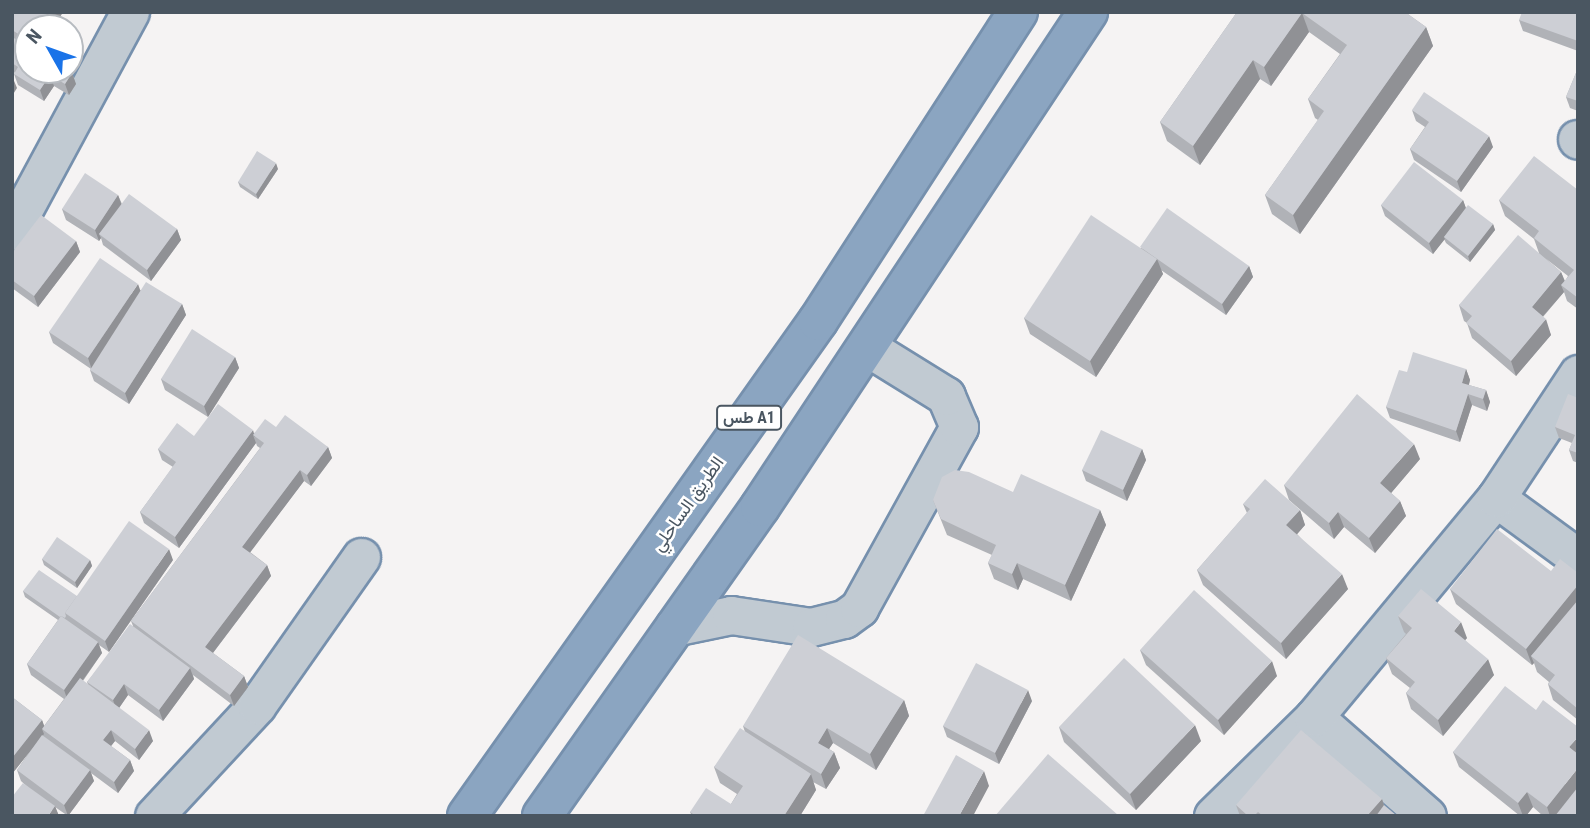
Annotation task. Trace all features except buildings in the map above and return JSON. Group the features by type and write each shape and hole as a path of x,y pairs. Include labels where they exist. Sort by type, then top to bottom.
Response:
{"highway":[{"name":"الطريق الساحلي","path":"467,816 817,321 1018,12"},
{"name":"طس A1","path":"542,816 867,347 1088,12"},
{"path":"817,321 867,347"}],"street":[{"path":"12,231 130,12"},
{"path":"674,627 732,615 811,627 844,619 859,608 958,427 946,396 867,347"},
{"path":"1213,816 1314,717 1496,498 1578,374"},
{"path":"1496,498 1575,552"},
{"path":"154,816 257,705 361,557"},
{"path":"1314,717 1427,816"}]}
